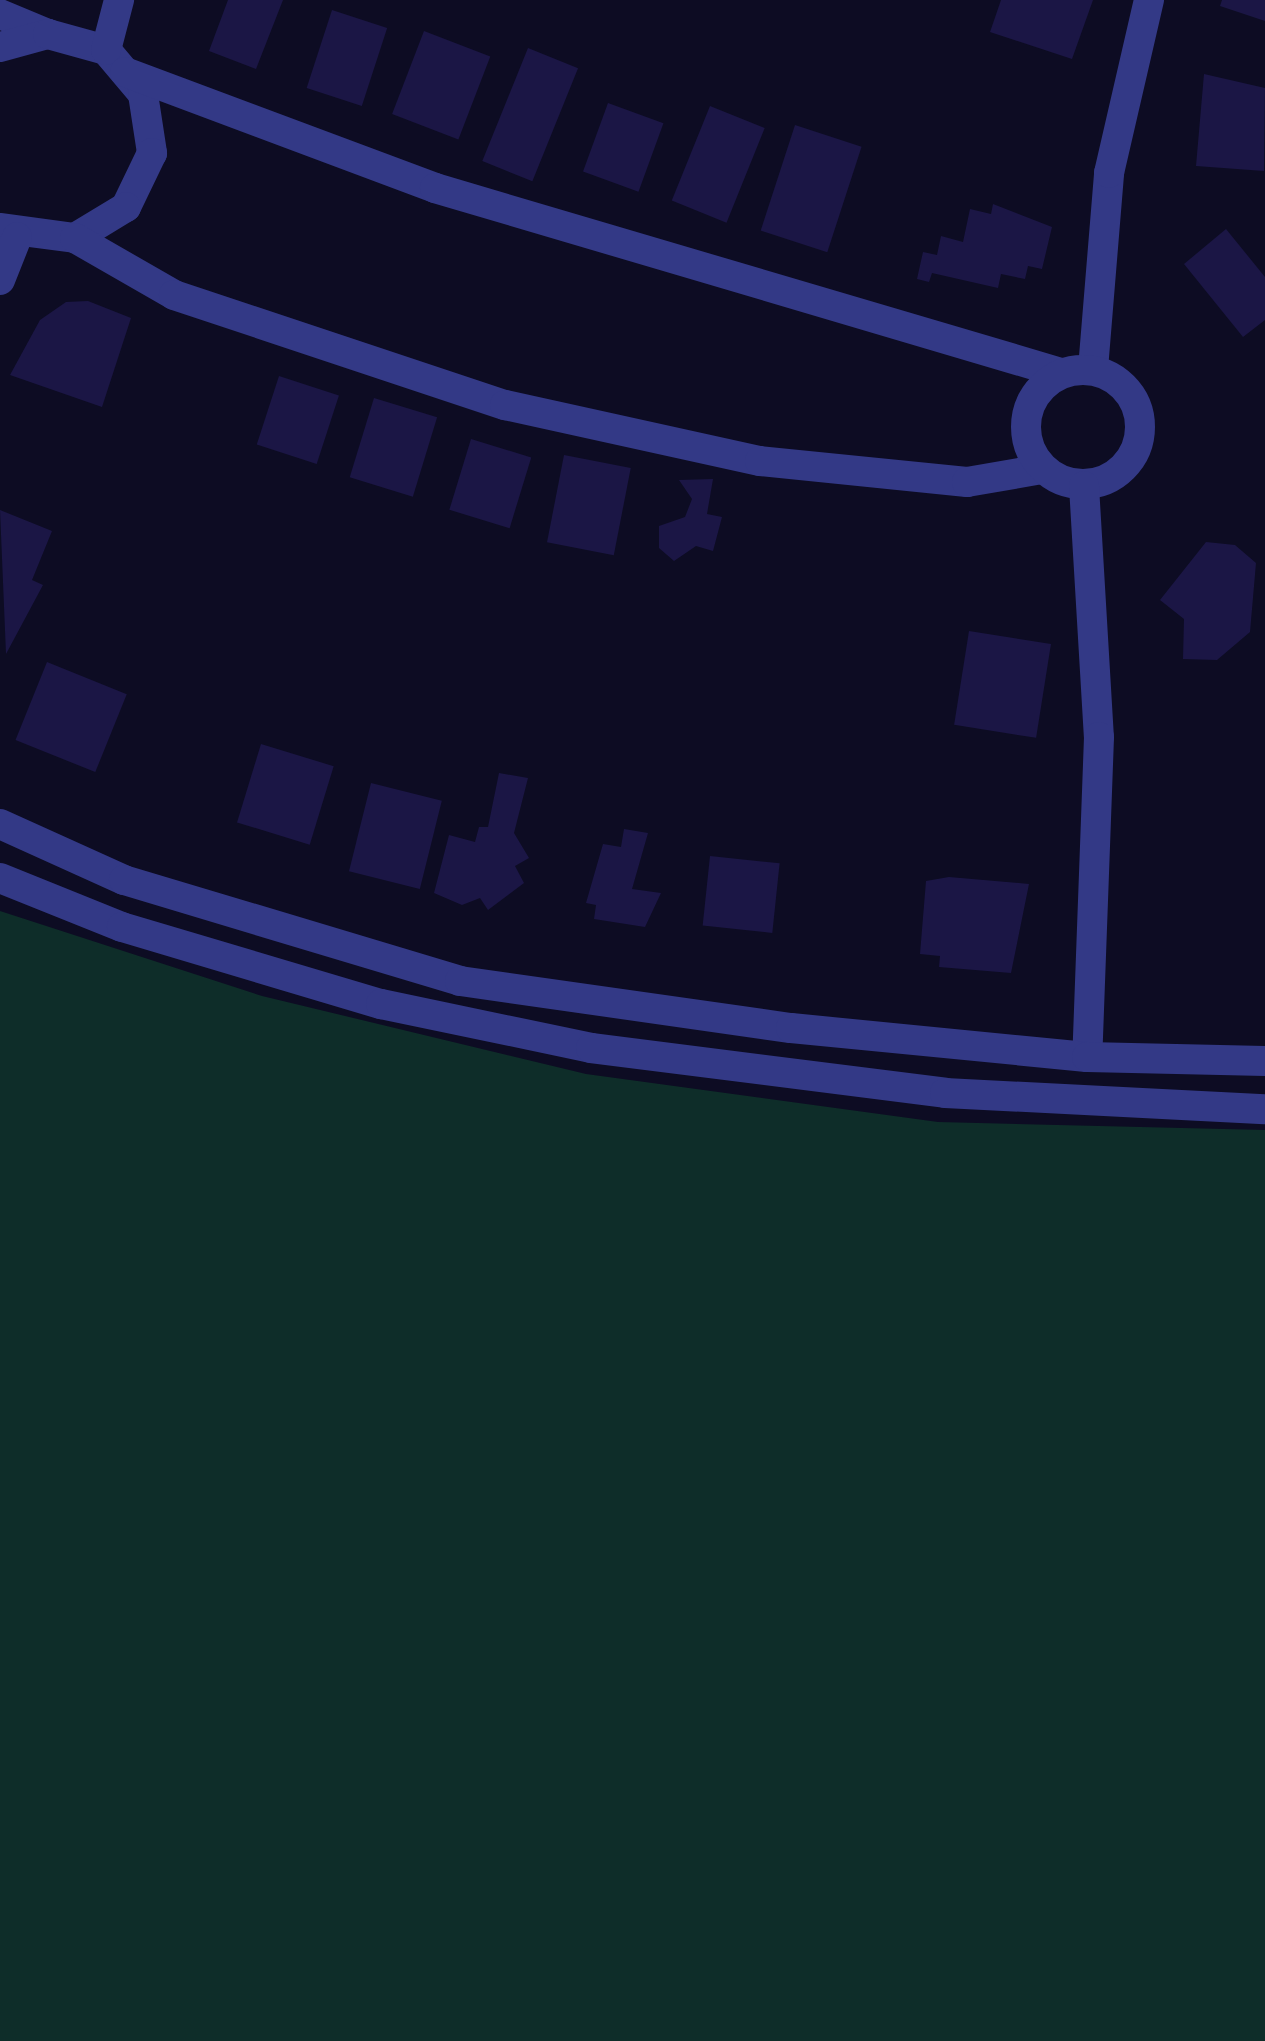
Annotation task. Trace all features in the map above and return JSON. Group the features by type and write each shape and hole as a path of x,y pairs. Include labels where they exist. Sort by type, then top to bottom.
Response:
{"street":[{"path":"75,238 126,207 152,153 143,94 115,61 119,0"},
{"path":"1094,369 1109,172 1149,0"},
{"path":"0,14 471,200 1061,373 1094,369 1137,404 1142,432 1112,478 1084,486 1042,469 967,482 760,461 505,405 174,295 75,238 8,233 0,280"},
{"path":"0,47 48,34"},
{"path":"1042,469 1025,418 1036,393 1061,373"},
{"path":"1084,486 1099,737 1087,1057"},
{"path":"0,824 124,880 460,980 791,1028 1087,1057 1265,1061"},
{"path":"0,878 122,927 381,1004 591,1048 944,1093 1265,1109"}],"green space":[{"path":"0,911 262,996 586,1074 938,1122 1265,1130 1265,2041 0,2041"}],"building":[{"path":"228,0 283,0 256,69 209,51"},
{"path":"1001,0 1093,0 1072,59 990,32"},
{"path":"1222,0 1265,0 1265,21 1220,6"},
{"path":"332,10 387,28 362,106 307,88"},
{"path":"424,31 490,56 458,140 392,114"},
{"path":"528,48 578,68 532,181 482,161"},
{"path":"1204,74 1265,88 1264,171 1196,166"},
{"path":"608,103 663,123 638,192 583,172"},
{"path":"710,106 765,128 726,223 672,201"},
{"path":"795,125 862,147 827,252 761,231"},
{"path":"993,204 1052,227 1042,269 1028,266 1025,279 1001,274 998,288 932,273 929,282 917,279 923,252 937,255 941,236 963,242 970,209 991,214"},
{"path":"1226,229 1265,277 1265,320 1243,337 1184,264"},
{"path":"88,301 131,318 102,407 10,375 40,320 66,302"},
{"path":"279,376 339,395 317,464 257,444"},
{"path":"374,398 437,417 413,497 350,477"},
{"path":"471,439 531,457 510,528 449,510"},
{"path":"564,455 631,468 614,555 547,542"},
{"path":"713,479 707,514 722,517 713,551 696,546 674,561 659,548 659,526 685,517 692,499 679,480"},
{"path":"0,510 52,531 32,580 43,585 6,654"},
{"path":"1206,542 1235,545 1256,563 1250,632 1217,660 1183,659 1184,619 1160,600"},
{"path":"969,631 1051,644 1036,738 954,725"},
{"path":"47,662 127,694 95,772 16,740"},
{"path":"261,744 334,766 310,845 237,822"},
{"path":"499,773 528,778 514,833 529,858 515,866 524,883 488,910 480,898 462,905 434,893 449,835 475,842 479,827 488,827"},
{"path":"371,783 442,801 420,889 349,871"},
{"path":"624,829 648,833 632,889 661,893 645,927 594,919 596,905 586,903 603,844 621,847"},
{"path":"710,856 780,863 772,933 703,926"},
{"path":"949,877 1029,884 1011,973 939,967 940,956 920,954 926,881"}]}
